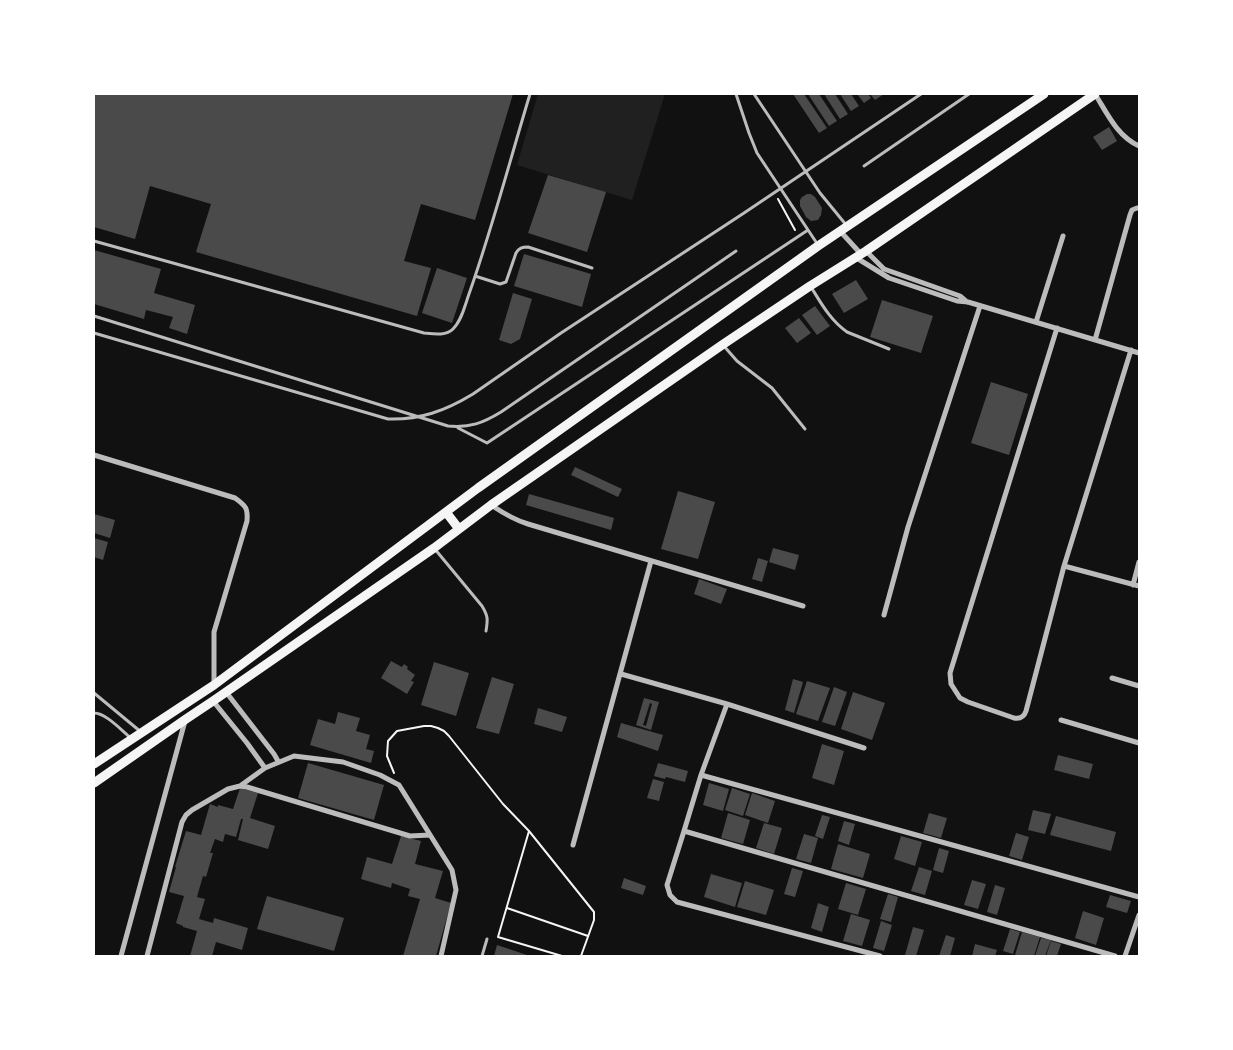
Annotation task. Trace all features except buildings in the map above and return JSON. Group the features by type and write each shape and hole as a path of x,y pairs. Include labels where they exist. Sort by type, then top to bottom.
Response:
{"main road":[{"path":"94,764 214,685 478,488 818,246 1044,94"},
{"path":"94,784 434,548 491,504 722,345 860,254 1095,94"},
{"path":"446,512 459,529"}],"street":[{"path":"1095,94 1118,131 1125,138 1139,146"},
{"path":"1095,340 1130,214 1132,210 1139,208"},
{"path":"844,229 860,254 889,278 957,301 968,302 1139,353"},
{"path":"1036,322 1063,236"},
{"path":"860,254 884,269 960,296 968,302"},
{"path":"884,615 908,527 980,306"},
{"path":"1057,328 950,673 951,684 960,698 1014,718 1018,719 1025,715 1064,566 1131,350"},
{"path":"94,455 235,498 244,504 247,511 246,521 214,632 214,685"},
{"path":"491,504 506,515 528,524 804,606"},
{"path":"573,845 651,561"},
{"path":"1133,585 1139,562"},
{"path":"1064,566 1139,586"},
{"path":"620,674 726,704 864,748"},
{"path":"1112,678 1139,686"},
{"path":"226,692 274,754 278,762"},
{"path":"214,701 248,743 265,768"},
{"path":"726,704 666,885 670,895 678,902 880,956"},
{"path":"121,956 186,719"},
{"path":"1062,720 1139,742"},
{"path":"147,956 179,831 186,815 228,789 240,786 265,768 294,756 343,762 380,775 400,785 452,870 456,890 441,956"},
{"path":"701,775 1139,897"},
{"path":"240,786 410,836 430,835"},
{"path":"684,831 1115,956"},
{"path":"1125,956 1139,915"}],"lane":[{"path":"94,241 424,333 438,335 448,332 460,320 530,94"},
{"path":"736,94 757,153 818,246"},
{"path":"754,94 844,229"},
{"path":"94,333 388,420 414,419 435,413 473,394 561,333 752,208 921,94"},
{"path":"864,166 969,94"},
{"path":"455,426 487,442 808,230"},
{"path":"475,276 503,284 507,279 518,249 523,247 592,268"},
{"path":"94,316 448,426 461,427 476,425 501,412 736,251"},
{"path":"810,286 829,315 841,328 889,349"},
{"path":"722,345 737,361 772,388 806,429"},
{"path":"434,548 482,606 487,615 488,624 486,630"},
{"path":"94,693 141,733"},
{"path":"94,713 106,717 132,739"},
{"path":"482,956 488,940"}],"path":[{"path":"400,785 387,756 388,741 397,731 431,726 438,728 449,736 503,804 528,831 594,912 594,920 581,956"},
{"path":"528,831 498,937 562,956"},
{"path":"507,908 588,936"}],"shaded area":[{"path":"538,94 665,94 632,200 517,165"}]}
